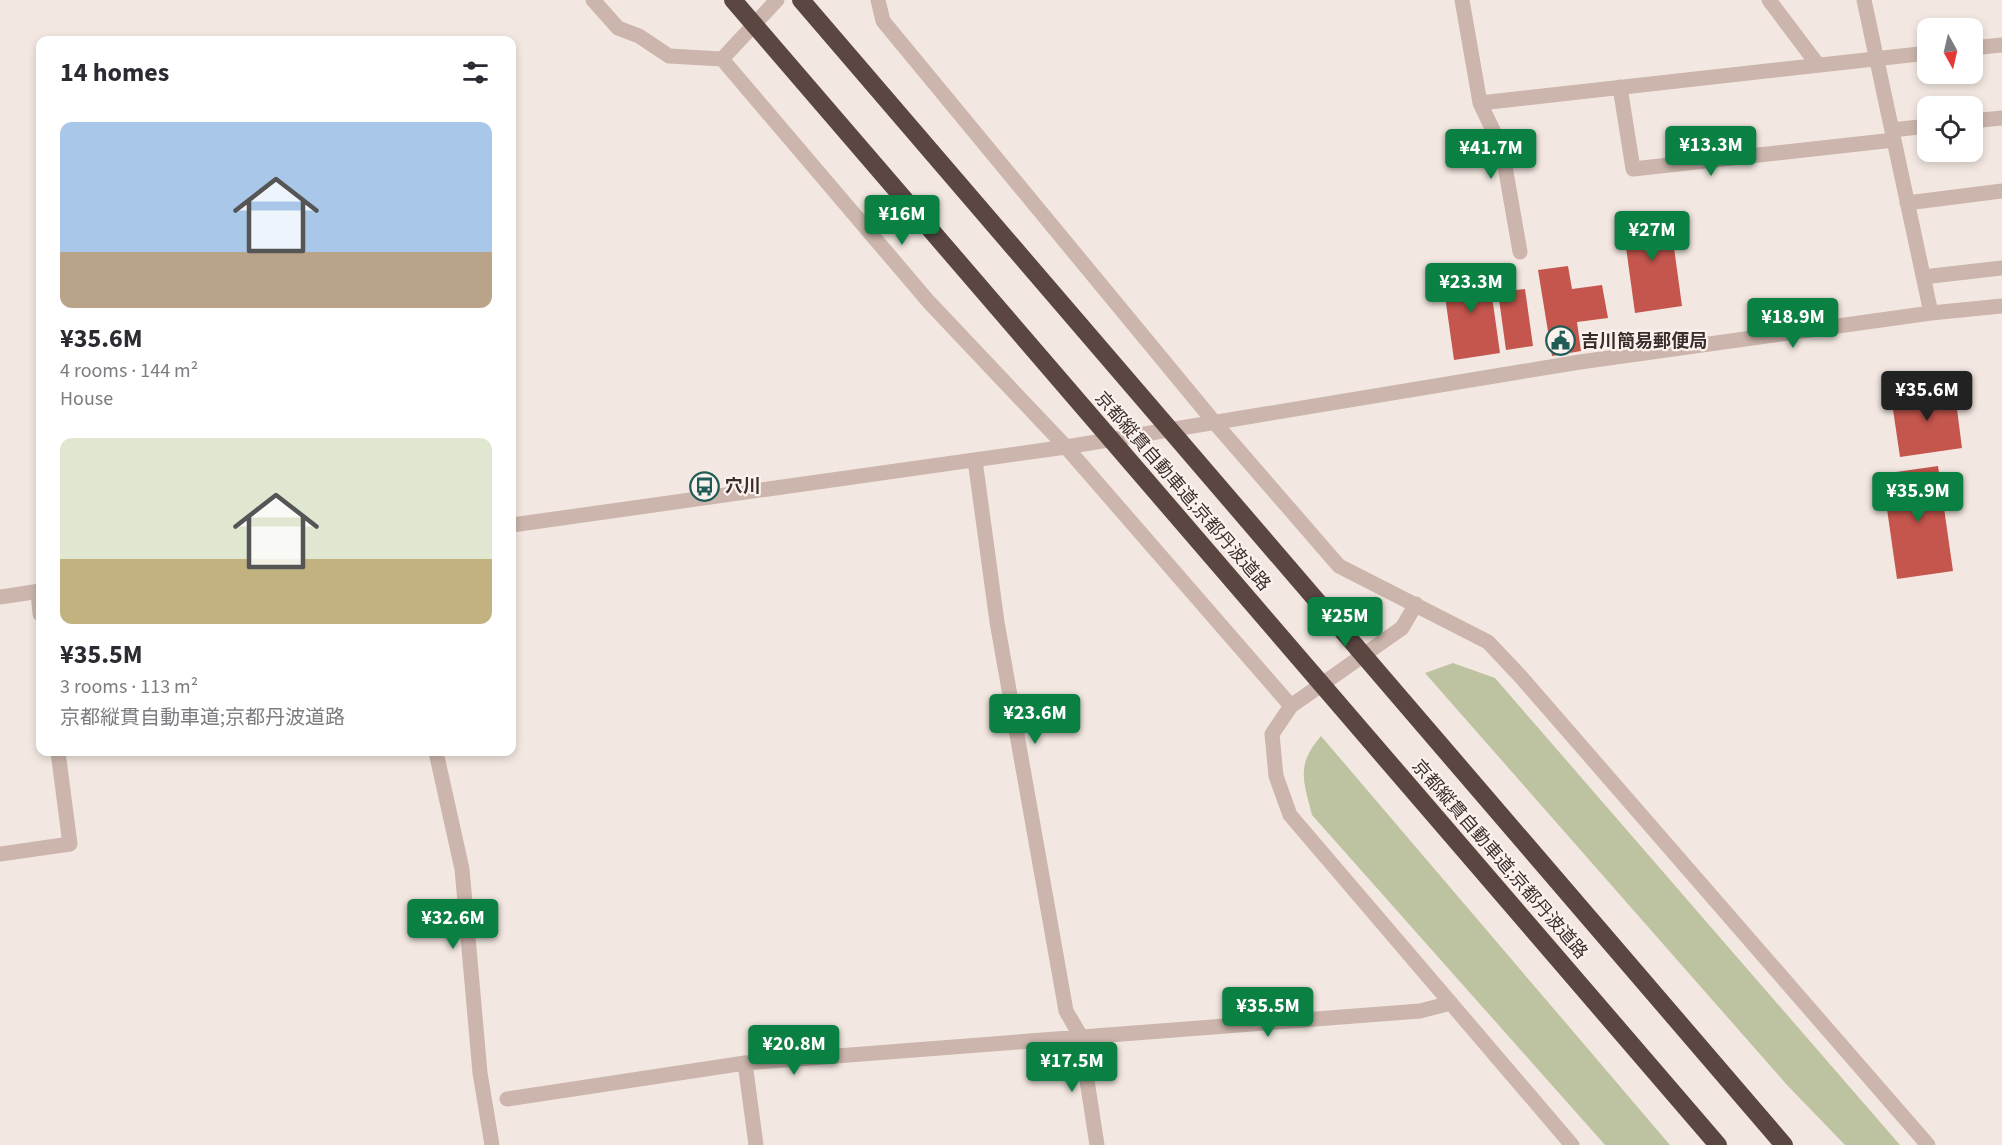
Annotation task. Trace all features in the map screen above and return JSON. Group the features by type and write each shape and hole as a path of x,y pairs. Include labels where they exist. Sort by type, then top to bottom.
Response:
{"highway":[{"name":"京都縦貫自動車道;京都丹波道路","path":"801,0 1784,1145"},
{"name":"京都縦貫自動車道;京都丹波道路","path":"736,3 1718,1145"}],"street":[{"path":"593,0 618,28 639,36 669,56 722,59 928,301 1066,447 1291,706"},
{"path":"722,59 777,0"},
{"path":"878,0 883,21 1215,423 1339,566 1488,642 1928,1145"},
{"path":"1462,0 1480,103 1502,148 1520,252"},
{"path":"1769,0 1818,65"},
{"path":"1864,0 1930,313"},
{"path":"1983,47 2002,45"},
{"path":"1480,103 1917,54"},
{"path":"1620,87 1633,169 1893,135 1917,129"},
{"path":"1983,120 2002,118"},
{"path":"1907,203 2002,191"},
{"path":"1923,277 2002,268"},
{"path":"516,524 1066,447 1580,362 1930,313 2002,306"},
{"path":"975,460 997,622 1066,1011 1080,1035 1097,1145"},
{"path":"0,597 36,592"},
{"path":"1416,604 1402,628 1291,706 1272,734 1276,776 1290,815 1572,1145"},
{"path":"0,854 70,844 59,756"},
{"path":"437,756 462,868 480,1073 492,1145"},
{"path":"507,1099 745,1063 1080,1035 1420,1011 1451,1003"},
{"path":"745,1063 756,1145"}],"green space":[{"path":"1453,663 1495,678 1900,1145 1845,1145 1787,1085 1425,673"},
{"path":"1321,736 1670,1145 1605,1145 1312,815 1304,773 1308,756"}],"building":[{"path":"1669,211 1682,306 1635,313 1622,218"},
{"path":"1568,266 1572,289 1602,285 1608,318 1577,322 1581,351 1552,356 1538,270"},
{"path":"1488,268 1500,353 1454,360 1442,275"},
{"path":"1525,289 1533,346 1506,350 1498,292"},
{"path":"1954,386 1962,448 1900,457 1891,396"},
{"path":"1938,466 1953,571 1897,579 1882,474"}],"place":[{"name":"吉川簡易郵便局","path":"1560,341"},
{"name":"穴川","path":"704,486"}]}
